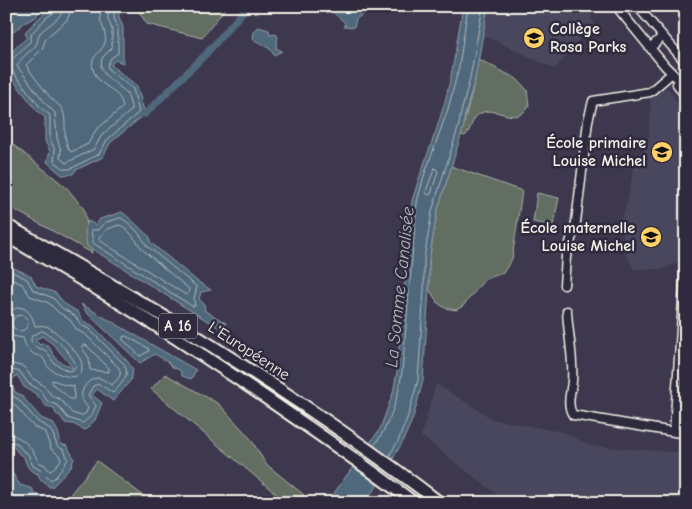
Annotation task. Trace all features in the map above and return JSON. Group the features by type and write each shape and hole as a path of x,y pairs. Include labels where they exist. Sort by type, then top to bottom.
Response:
{"highway":[{"name":"L'Européenne","path":"6,225 180,327 345,434 440,503"},
{"name":"L'Européenne","path":"6,236 177,338 336,446 414,503"}],"street":[{"path":"616,6 685,93"},
{"path":"637,6 686,63"},
{"path":"650,48 663,36"},
{"path":"564,285 566,256 576,222 588,121 593,101 650,92 671,74"},
{"path":"674,431 686,255"},
{"path":"567,311 572,379 569,403 570,411 573,415 686,434"}],"shaded area":[{"name":"Collège Rosa Parks","path":"488,6 596,6 591,17 595,25 592,31 583,31 578,41 555,69 483,35"},
{"name":"École primaire Louise Michel","path":"667,88 674,96 686,123 678,263 663,269 634,269 625,253 621,220 628,199 636,155 644,150 648,141 651,111 650,96"},
{"path":"436,384 493,419 566,433 591,446 686,453 686,503 508,503 421,436"}],"green space":[{"path":"135,6 227,6 202,38 147,24"},
{"path":"478,59 517,79 527,90 529,106 524,112 512,116 487,111 481,113 475,117 465,136 461,135"},
{"path":"6,139 67,188 84,209 92,253 6,205"},
{"path":"451,166 522,191 512,259 503,273 485,279 463,306 456,310 445,308 438,303 429,289 429,260 437,212"},
{"path":"537,193 559,198 553,226 533,222"},
{"path":"165,374 219,404 250,438 266,464 304,495 298,503 287,503 151,389"},
{"path":"97,461 153,503 64,502"}],"water":[{"path":"6,6 25,6 27,9 30,8 29,6 46,6 45,10 40,10 36,17 24,23 6,38"},
{"path":"55,6 119,6 119,17 123,27 123,63 115,60 111,65 137,86 145,114 110,143 103,157 76,170 73,174 62,175 47,162 50,151 45,141 45,117 38,112 6,71 6,66 12,52 27,38 25,32 44,13"},
{"path":"332,6 363,6 368,11 356,19 354,27 344,26 345,23 331,10"},
{"path":"463,6 488,6 475,79 464,118 464,126 437,212 429,260 423,381 413,418 402,443 376,488 363,503 327,503 380,429 393,393 397,372 412,201 447,93"},
{"path":"258,27 269,30 270,35 276,34 278,37 276,48 282,51 274,55 270,49 253,39 254,32"},
{"path":"122,212 150,237 150,242 197,281 211,290 201,292 199,299 204,304 205,311 226,323 225,328 221,329 87,246 85,229 88,221 96,225 100,219"},
{"path":"6,264 31,276 36,286 56,293 65,304 78,312 84,322 92,325 128,362 133,370 131,380 113,401 97,389 92,395 102,403 95,420 85,430 73,424 65,423 56,414 54,408 46,406 36,394 24,387 17,375 13,379 6,371","holes":["42,336 55,346 74,369 57,360 49,347 43,343 40,345 35,340"]},
{"path":"81,304 196,370 191,379 182,376 180,370 155,354 140,363 86,312"},
{"path":"6,379 11,383 15,392 21,395 41,418 53,423 61,444 67,446 74,458 71,467 52,487 41,481 38,474 30,470 24,457 13,446 6,445"},
{"path":"6,463 20,485 33,489 33,493 44,497 41,503 6,503"}],"waterway":[{"path":"145,114 206,54 248,6"}],"place":[{"name":"Collège Rosa Parks","path":"534,38"},
{"name":"École primaire Louise Michel","path":"662,152"},
{"name":"École maternelle Louise Michel","path":"651,237"}],"water label":[{"name":"La Somme Canalisée","path":"400,287"}]}
